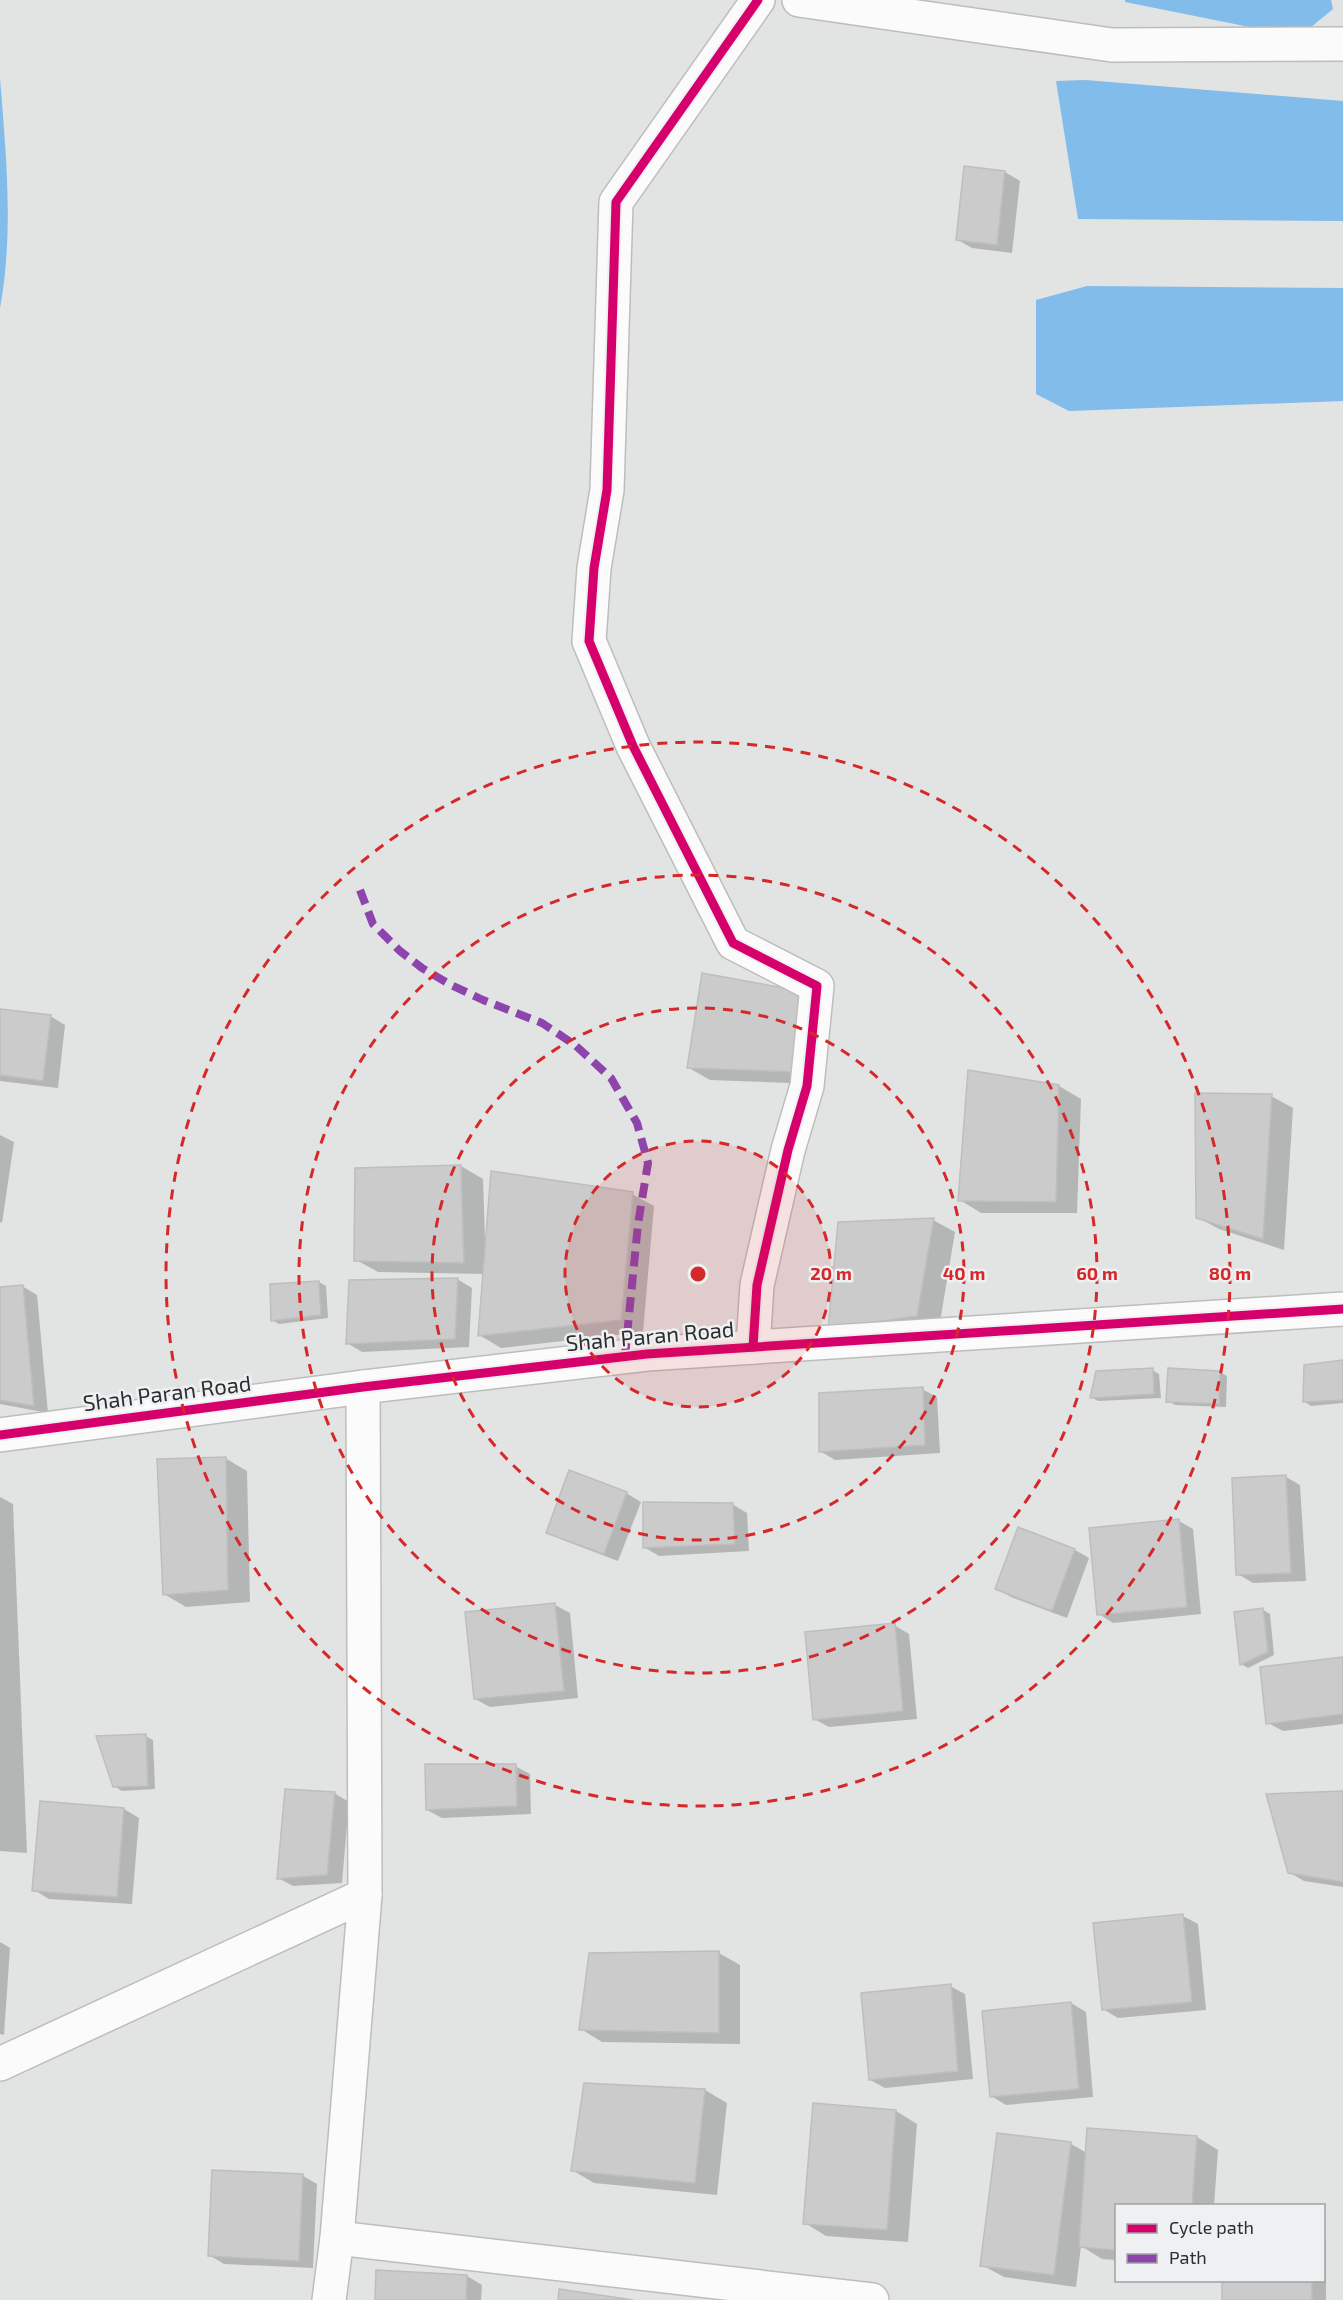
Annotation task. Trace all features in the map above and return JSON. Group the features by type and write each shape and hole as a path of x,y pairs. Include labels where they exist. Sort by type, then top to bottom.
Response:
{"street":[{"path":"753,1347 757,1284 788,1150 807,1086 817,986 733,943 633,746 589,641 594,568 607,490 616,202 758,0"},
{"path":"799,0 1112,45 1343,44"},
{"name":"Shah Paran Road","path":"0,1435 648,1354 1343,1309"},
{"path":"329,2300 338,2238 365,1895 363,1388"},
{"path":"0,2064 365,1895"},
{"path":"338,2238 800,2296 872,2300"}],"water":[{"path":"1125,0 1331,0 1333,9 1299,37 1125,2"},
{"path":"0,78 8,222 0,308"},
{"path":"1085,80 1343,101 1343,221 1078,219 1056,81"},
{"path":"1087,286 1343,288 1343,401 1069,411 1036,394 1036,300"}],"building":[{"path":"964,166 1005,171 997,245 956,240"},
{"path":"702,973 801,991 799,1072 687,1068"},
{"path":"0,1009 51,1015 43,1081 0,1075"},
{"path":"968,1070 1059,1085 1056,1202 958,1201"},
{"path":"1195,1093 1272,1094 1263,1239 1196,1218"},
{"path":"461,1165 464,1263 354,1261 355,1168"},
{"path":"491,1171 633,1192 621,1320 478,1336"},
{"path":"934,1218 917,1316 828,1329 838,1222"},
{"path":"458,1278 455,1339 346,1344 349,1280"},
{"path":"319,1281 321,1315 271,1321 270,1284"},
{"path":"23,1285 34,1406 0,1400 0,1287"},
{"path":"1343,1360 1343,1400 1303,1402 1304,1365"},
{"path":"1153,1368 1154,1394 1090,1398 1096,1371"},
{"path":"1168,1368 1220,1371 1219,1404 1166,1402"},
{"path":"923,1387 925,1445 819,1452 819,1393"},
{"path":"226,1457 228,1590 163,1595 157,1459"},
{"path":"569,1470 627,1492 604,1554 546,1533"},
{"path":"1286,1475 1291,1573 1236,1575 1232,1478"},
{"path":"643,1502 733,1503 735,1544 643,1548"},
{"path":"1179,1519 1187,1607 1097,1615 1089,1528"},
{"path":"1018,1527 1075,1549 1052,1611 995,1589"},
{"path":"555,1603 564,1691 474,1699 465,1612"},
{"path":"1263,1608 1268,1652 1240,1665 1234,1612"},
{"path":"895,1623 903,1711 813,1720 805,1632"},
{"path":"1343,1657 1343,1714 1266,1724 1260,1667"},
{"path":"146,1734 148,1786 113,1787 96,1736"},
{"path":"425,1764 516,1764 517,1806 426,1810"},
{"path":"285,1789 335,1792 327,1875 277,1879"},
{"path":"1343,1791 1343,1882 1288,1873 1266,1794"},
{"path":"40,1801 124,1808 117,1897 32,1891"},
{"path":"1183,1914 1192,2002 1102,2010 1093,1923"},
{"path":"719,1951 719,2033 579,2030 589,1953"},
{"path":"951,1984 958,2071 869,2080 861,1993"},
{"path":"1071,2002 1079,2089 990,2097 982,2011"},
{"path":"584,2083 705,2089 695,2183 571,2171"},
{"path":"813,2103 896,2110 887,2230 803,2224"},
{"path":"1087,2128 1197,2136 1192,2204 1115,2204 1115,2250 1079,2247"},
{"path":"997,2133 1071,2142 1054,2275 980,2266"},
{"path":"212,2170 303,2174 299,2261 208,2256"},
{"path":"376,2270 467,2275 466,2300 375,2300"},
{"path":"1222,2282 1312,2282 1312,2300 1222,2300"},
{"path":"559,2289 633,2300 558,2300"}],"marked path":[{"path":"360,890 373,924 400,951 422,968 451,985 542,1023 575,1045 611,1078 637,1123 648,1163 638,1224 625,1356"}],"cycle path":[{"path":"753,1347 757,1285 788,1150 807,1086 817,986 733,943 633,746 589,641 594,568 607,490 616,202 758,0"},
{"path":"0,1435 363,1387 647,1354 1343,1309"}]}
